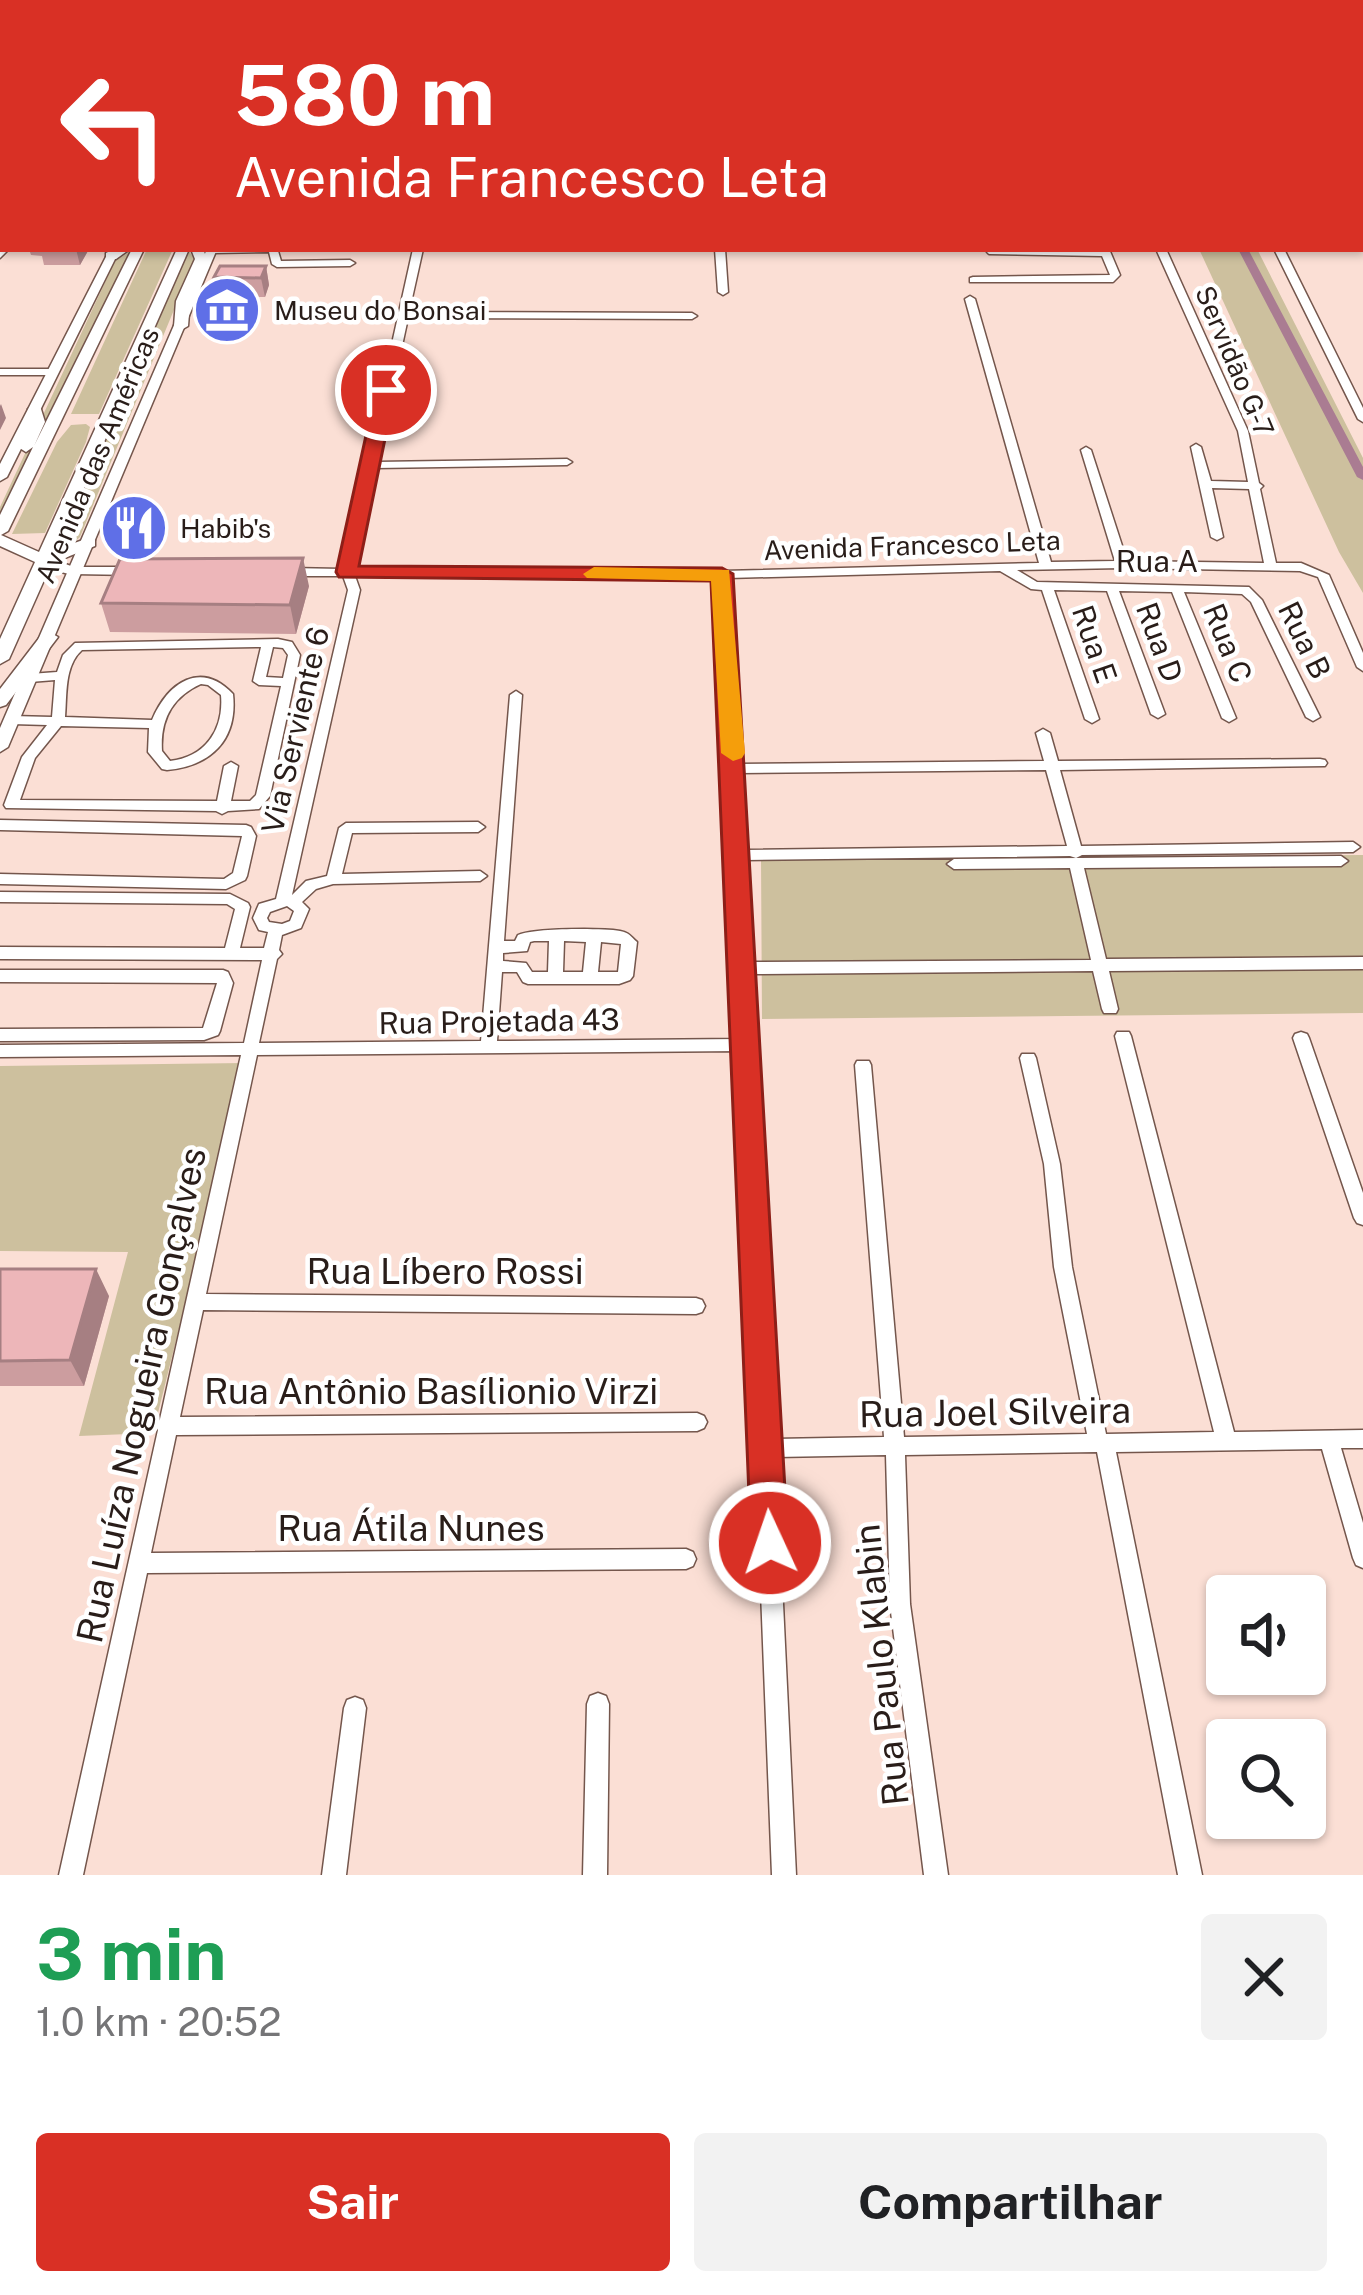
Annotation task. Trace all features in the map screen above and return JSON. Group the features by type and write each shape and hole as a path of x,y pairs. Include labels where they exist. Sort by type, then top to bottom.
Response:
{"highway":[{"name":"Avenida das Américas","path":"0,531 137,252"},
{"name":"Avenida das Américas","path":"0,658 182,252"},
{"path":"181,326 183,301 201,259 198,252"},
{"path":"0,500 38,422 35,409"},
{"path":"0,541 77,571"},
{"path":"44,560 89,543"},
{"path":"0,701 49,637"}],"main road":[{"path":"0,477 116,252"},
{"name":"Avenida das Américas","path":"0,747 211,252"}],"street":[{"path":"274,252 275,263 281,264 350,263"},
{"name":"Via Serviente 6","path":"276,930 264,926 261,913 288,901 354,590 347,572 417,252"},
{"path":"716,252 723,292"},
{"path":"991,252 999,280"},
{"path":"973,280 1113,279 1105,252"},
{"name":"Servidão G-7","path":"1162,252 1243,431 1270,565"},
{"path":"1280,252 1363,419"},
{"path":"970,299 1046,565"},
{"path":"402,315 692,316"},
{"path":"0,372 52,372"},
{"path":"1196,447 1217,538"},
{"path":"1086,450 1122,564"},
{"path":"369,465 567,462"},
{"path":"1206,484 1257,486"},
{"name":"Avenida Francesco Leta","path":"264,572 722,574 1046,565 1270,565 1317,570 1326,580 1363,667"},
{"name":"Rua A","path":"1002,567 1023,583 1047,587 1245,590"},
{"path":"77,571 159,571"},
{"path":"722,574 784,1875"},
{"name":"Rua E","path":"1047,587 1092,719"},
{"name":"Rua D","path":"1112,588 1158,714"},
{"name":"Rua C","path":"1177,589 1228,718"},
{"name":"Rua B","path":"1245,590 1256,600 1313,717"},
{"path":"268,643 259,681 288,682"},
{"path":"268,643 293,649 263,796 254,806 5,805 29,757 58,720 62,676 73,650 88,644 268,643"},
{"path":"30,678 62,676"},
{"path":"212,681 227,694 229,719 222,734 210,750 188,764 160,762 153,741 155,724 171,698 189,683 212,681"},
{"path":"488,1048 516,695"},
{"path":"12,720 155,724"},
{"path":"1043,733 1110,1009"},
{"path":"734,769 1320,763"},
{"path":"222,809 231,766"},
{"path":"0,825 246,830 249,836 240,876 233,883 0,879"},
{"path":"333,880 346,827 478,826"},
{"path":"762,863 1076,859 1353,848"},
{"path":"738,855 1341,861"},
{"path":"276,930 290,928 301,919 302,909 288,901 311,886 333,880 480,876"},
{"path":"0,897 230,899 243,907 232,952"},
{"name":"Rua Luíza Nogueira Gonçalves","path":"71,1875 276,930"},
{"path":"527,936 594,937 629,942 625,976 528,978 521,967 527,936"},
{"path":"555,978 557,936"},
{"path":"590,978 594,937"},
{"path":"496,947 522,947"},
{"path":"0,953 274,954"},
{"path":"744,968 1363,963"},
{"path":"495,967 521,967"},
{"path":"0,976 223,976 225,983 212,1031 204,1034 0,1035"},
{"path":"1123,1036 1226,1440"},
{"path":"1301,1038 1363,1218"},
{"name":"Rua Projetada 43","path":"0,1051 748,1045"},
{"path":"1028,1058 1052,1164 1063,1268 1190,1875"},
{"name":"Rua Paulo Klabin","path":"862,1065 895,1448 900,1604 936,1875"},
{"name":"Rua Líbero Rossi","path":"194,1302 696,1306"},
{"name":"Rua Antônio Basílionio Virzi","path":"166,1426 697,1422"},
{"path":"1329,1439 1363,1558"},
{"name":"Rua Joel Silveira","path":"766,1448 1363,1439"},
{"name":"Rua Átila Nunes","path":"137,1563 686,1559"},
{"path":"595,1875 598,1704"},
{"path":"334,1875 355,1708"}],"shaded area":[{"path":"133,252 0,521 0,507 115,261"},
{"path":"146,252 172,252 99,414 71,414"},
{"path":"189,252 195,259 80,537 68,548 55,551"},
{"path":"1200,252 1259,252 1363,458 1363,593 1339,552"},
{"path":"71,425 90,427 86,442 45,533 12,534 57,442"},
{"path":"1363,855 1363,1013 762,1019 761,859"},
{"path":"245,1063 153,1433 79,1436 128,1252 0,1251 0,1066"}],"building":[{"path":"220,266 266,266 261,278 214,277"},
{"path":"303,558 290,605 101,603 120,559"},
{"path":"0,1269 96,1269 70,1360 0,1361"}],"waterway":[{"path":"1245,252 1363,477"}],"slow traffic":[{"path":"594,574 722,574 733,753"}],"place":[{"name":"Museu do Bonsai","path":"227,310"},
{"name":"Habib's","path":"134,528"}],"route":[{"path":"386,390 347,572 722,574 770,1543"}]}
